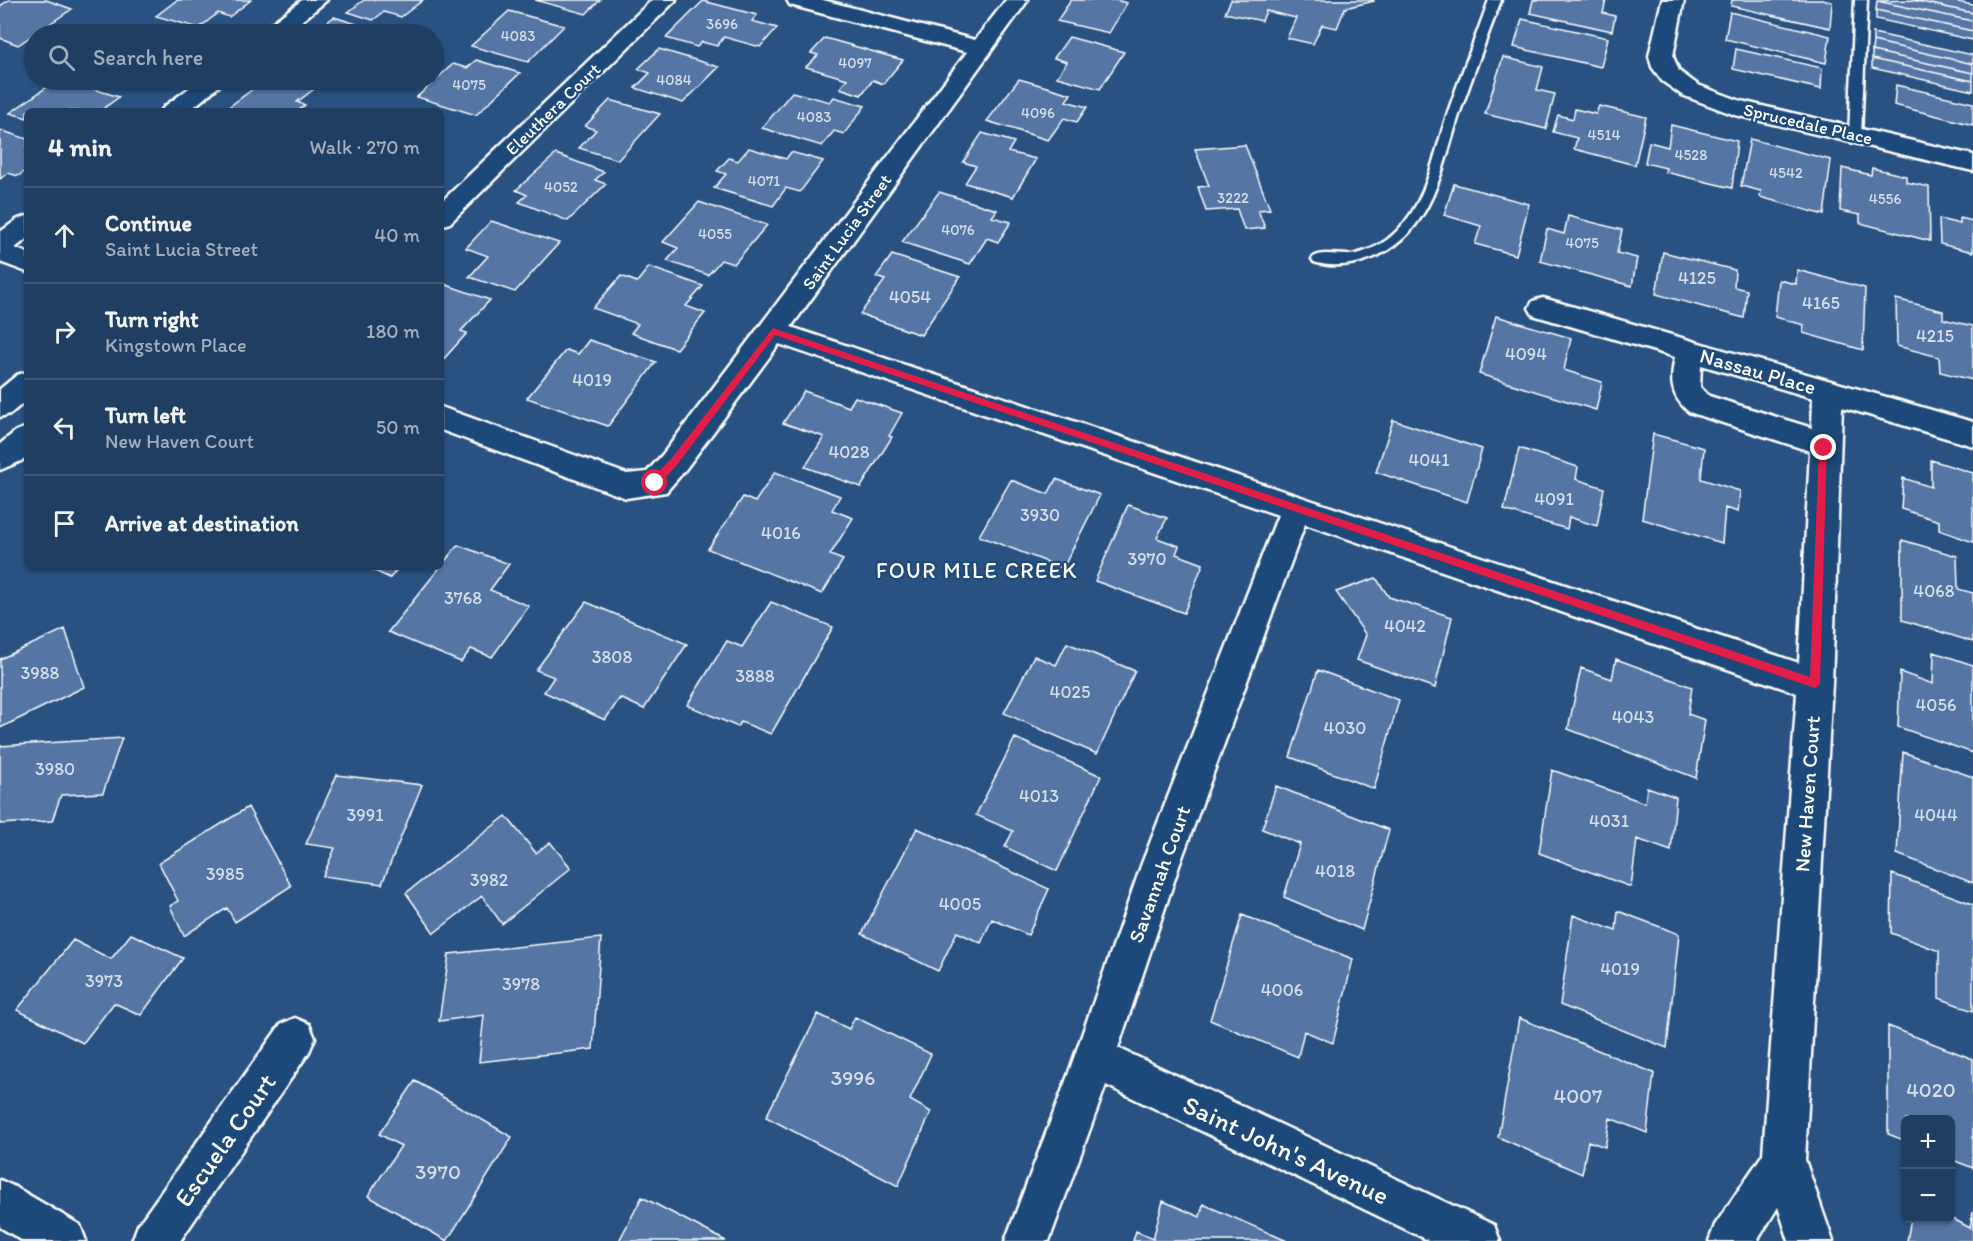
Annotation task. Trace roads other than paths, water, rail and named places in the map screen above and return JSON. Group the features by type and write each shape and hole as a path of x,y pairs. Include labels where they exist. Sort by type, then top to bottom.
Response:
{"street":[{"path":"285,24 316,0"},
{"name":"Eleuthera Court","path":"444,214 664,0"},
{"path":"798,0 981,49"},
{"name":"Saint Lucia Street","path":"444,419 626,486 655,483 674,462 773,331 1017,0"},
{"name":"Sprucedale Place","path":"1673,0 1661,55 1666,69 1688,90 1706,98 1973,163"},
{"path":"177,108 201,90"},
{"path":"0,246 24,227"},
{"path":"0,252 24,262"},
{"name":"Nassau Place","path":"1543,308 1973,434"},
{"path":"773,331 1815,684"},
{"path":"1690,351 1684,386 1689,397 1699,404 1824,444"},
{"path":"0,406 24,386"},
{"name":"New Haven Court","path":"1811,1241 1784,1160 1815,684 1828,391"},
{"path":"0,458 24,441"},
{"name":"Savannah Court","path":"1027,1241 1095,1058 1160,866 1296,508"},
{"name":"Escuela Court","path":"154,1241 295,1038"},
{"name":"Saint John's Avenue","path":"1095,1058 1478,1241"},
{"name":"New Haven Court","path":"1731,1241 1784,1160"},
{"path":"0,1202 64,1241"}],"lane":[{"path":"1319,259 1358,259 1372,254 1391,243 1420,212 1434,181 1453,117 1495,0"},
{"path":"1856,135 1861,0"}],"district":[{"name":"FOUR MILE CREEK","path":"977,570"}]}
